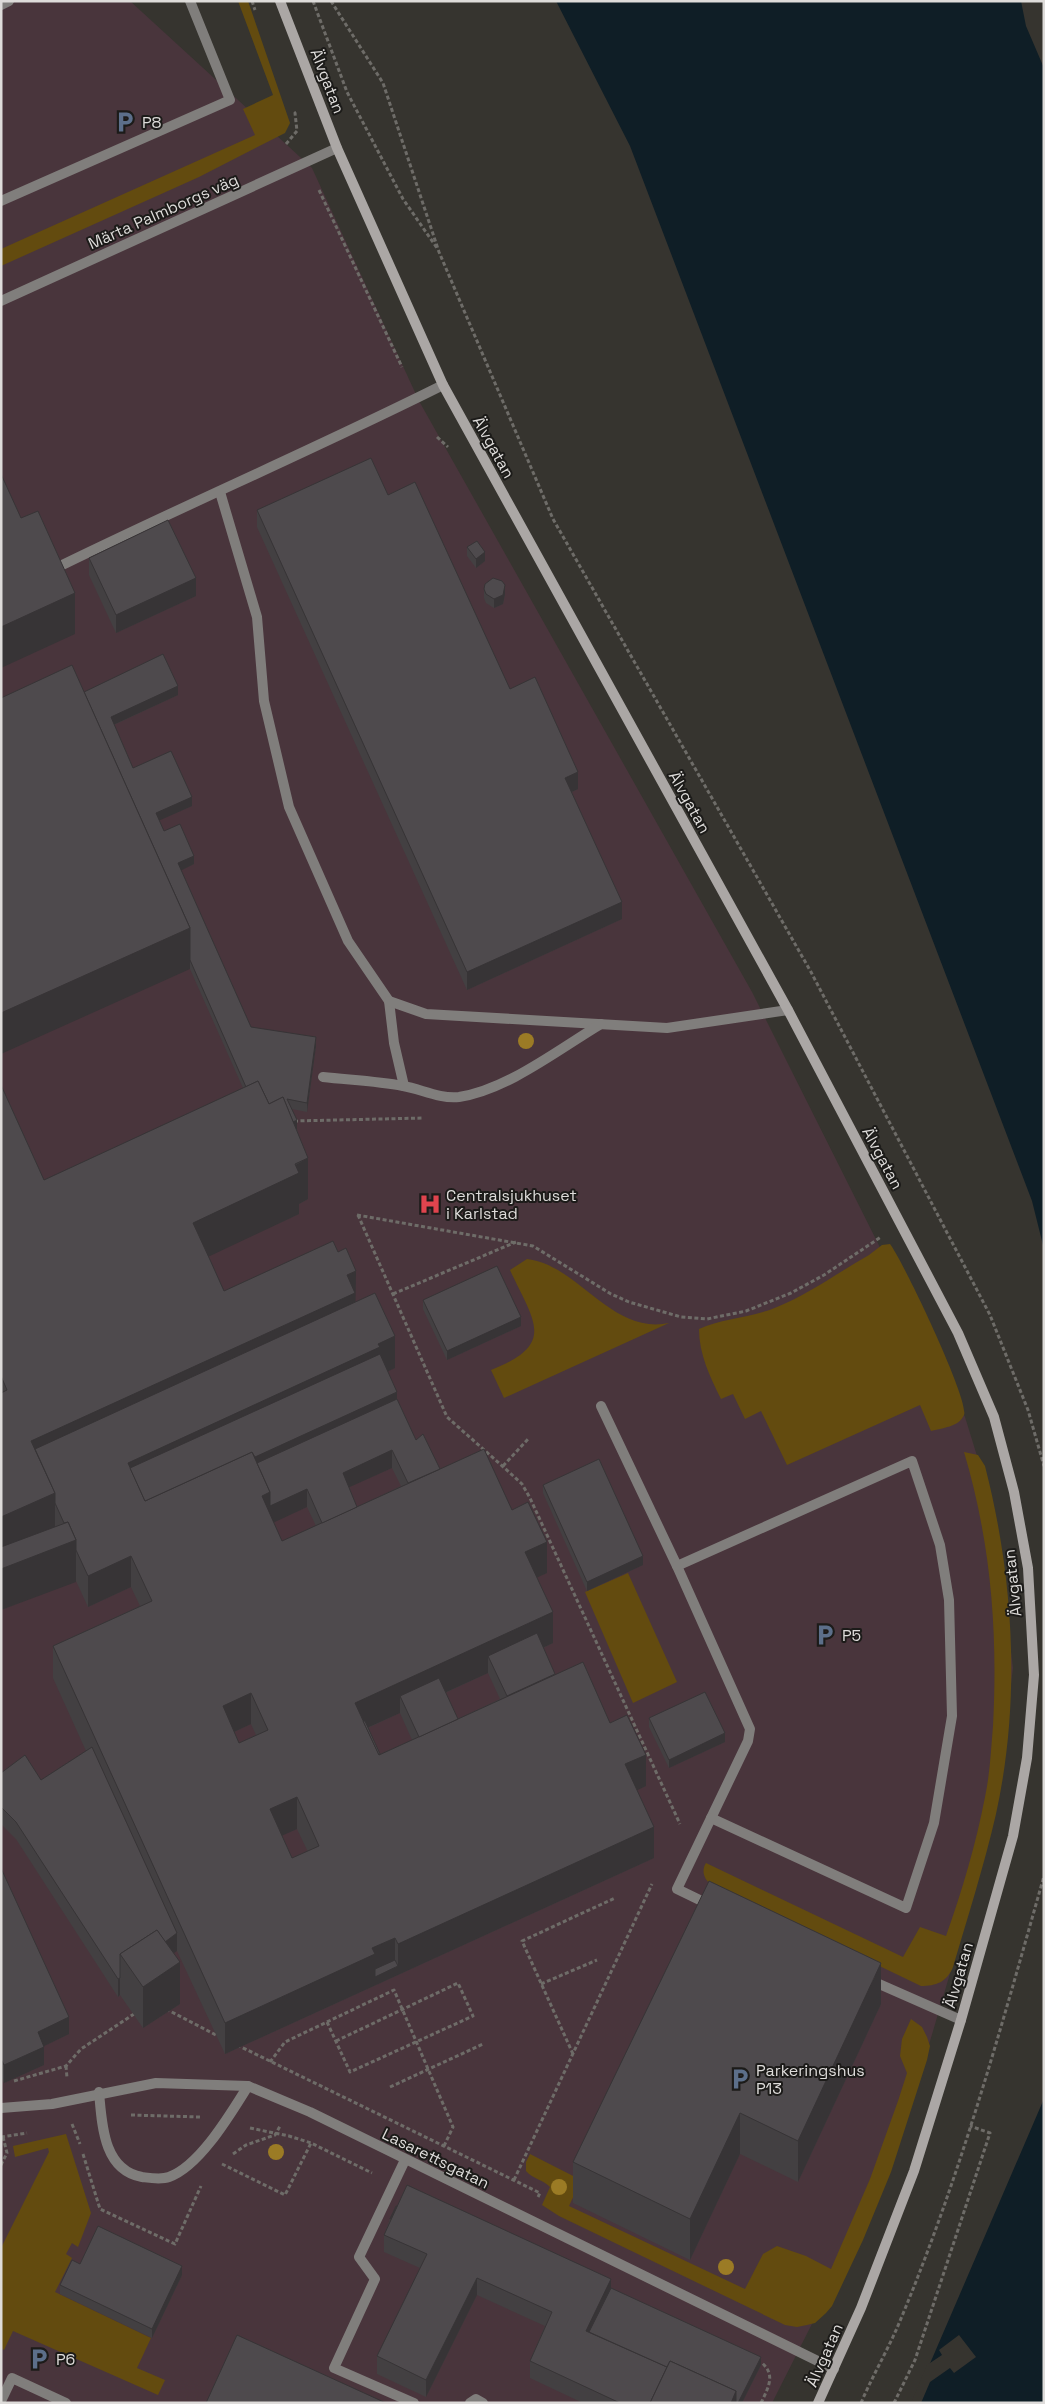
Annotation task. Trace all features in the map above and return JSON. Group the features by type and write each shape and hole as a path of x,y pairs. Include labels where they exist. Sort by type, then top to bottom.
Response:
{"street":[{"name":"Älvgatan","path":"280,1 337,148 443,385 788,1010 958,1333 994,1417 1014,1492 1028,1568 1034,1675 1026,1758 1013,1836 961,2020 914,2171 888,2241 818,2403"}],"lane":[{"path":"1,5 9,1"},
{"path":"1,201 230,100 190,1"},
{"name":"Märta Palmborgs väg","path":"1,301 337,148"},
{"path":"47,572 145,524 220,492 443,385"},
{"path":"220,492 257,617 264,701 289,807 348,941 389,1001 394,1043 404,1086"},
{"path":"389,1001 426,1014 667,1028 788,1010"},
{"path":"323,1076 404,1086 458,1097 481,1091 512,1078 601,1024"},
{"path":"601,1406 750,1729 748,1741 677,1889 720,1909"},
{"path":"676,1566 912,1461 940,1545 949,1600 952,1716 934,1823 906,1908 711,1818"},
{"path":"860,1975 961,2020"},
{"name":"Lasarettsgatan","path":"1,2108 52,2104 99,2092 156,2082 248,2086 310,2112 834,2369"},
{"path":"99,2092 104,2127 111,2156 123,2169 136,2175 153,2178 168,2177 195,2158 225,2122 248,2086"},
{"path":"405,2160 359,2257 376,2279 334,2368 414,2403"},
{"path":"1,2401 12,2378 66,2403"},
{"path":"470,2403 476,2400 483,2403"}],"path":[{"path":"313,1 347,92 403,199 439,252"},
{"path":"331,1 383,83 439,252 553,518 811,972 990,1315 1028,1410 1044,1466"},
{"path":"284,145 298,131 295,113 347,92"},
{"path":"319,190 402,367"},
{"path":"293,1121 441,1118 447,1096"},
{"path":"676,1832 680,1823 530,1498 522,1484 447,1417 357,1215 533,1246 611,1294 629,1302 681,1317 707,1319 746,1311 791,1293 824,1275 881,1237 877,1229"},
{"path":"393,1294 516,1242"},
{"path":"503,1466 529,1438"},
{"path":"514,2180 656,1876"},
{"path":"861,2403 897,2328 934,2234 999,2036 1044,1876"},
{"path":"573,2054 522,1942 615,1898"},
{"path":"541,1984 597,1960"},
{"path":"328,2022 336,2041 350,2072 473,2016 458,1984 336,2041"},
{"path":"270,2062 285,2042 394,1990 453,2128 444,2146"},
{"path":"12,2082 66,2066 81,2049 145,2006"},
{"path":"160,2006 221,2037"},
{"path":"229,2041 540,2193 536,2202"},
{"path":"390,2087 483,2044"},
{"path":"126,2114 198,2116"},
{"path":"64,2126 73,2124 100,2209 175,2244 203,2183"},
{"path":"894,2403 915,2360 990,2133 970,2126"},
{"path":"1,2165 7,2153 2,2137 29,2132"},
{"path":"229,2156 246,2146 276,2134 311,2143 379,2176"},
{"path":"219,2163 285,2195 311,2143"},
{"path":"215,2167 224,2160"},
{"path":"759,2360 770,2371 770,2381 761,2403"}],"shaded area":[{"name":"Centralsjukhuset i Karlstad","path":"1,1 130,1 312,168 419,401 752,992 965,1417 994,1511 1013,1668 999,1780 959,1943 920,2075 866,2217 772,2403 1,2403"},
{"path":"238,1 248,1 290,123 285,133 199,177 1,266 1,249 255,135 243,109 273,95"},
{"path":"890,1244 921,1302 947,1359 963,1404 964,1415 954,1425 931,1431 920,1405 787,1465 761,1411 745,1419 733,1394 721,1399 703,1356 699,1329 717,1322 758,1314 789,1302 869,1255 882,1245"},
{"path":"527,1259 546,1264 563,1273 612,1310 630,1319 648,1324 669,1323 504,1398 491,1370 512,1360 525,1351 532,1341 534,1330 532,1318 510,1270"},
{"path":"964,1452 978,1455 985,1466 995,1509 1008,1596 1011,1640 1009,1727 1004,1771 996,1814 953,1967 944,1980 931,1985 921,1986 711,1885 705,1878 704,1869 706,1863 903,1957 920,1927 946,1936 958,1902 981,1815 988,1779 993,1726 994,1656 990,1588 981,1520"},
{"path":"628,1573 677,1682 633,1703 585,1592"},
{"path":"911,2019 922,2027 927,2037 930,2046 927,2060 891,2172 863,2240 832,2306 815,2323 797,2327 785,2325 559,2216 542,2205 550,2187 526,2171 526,2162 530,2154 581,2180 569,2206 745,2289 763,2254 777,2246 806,2256 831,2269 870,2179 907,2073 900,2056 902,2039"},
{"path":"66,2134 91,2213 78,2247 72,2243 66,2254 72,2258 55,2292 151,2338 137,2368 165,2380 158,2395 13,2331 4,2350 1,2348 1,2248 49,2152 48,2148 15,2157 13,2146"}],"water":[{"path":"556,1 1021,1 1026,26 1044,68 1044,1249 1032,1201 630,146"},
{"path":"1044,2095 1044,2403 913,2403 1043,2101"}],"pier":[{"path":"959,2335 976,2357 954,2373 950,2368 930,2382 921,2403 911,2403 927,2365 942,2355 939,2350"}],"building":[{"path":"371,458 388,495 415,482 510,689 535,677 578,772 565,778 622,902 467,972 257,510"},
{"path":"1,474 21,518 38,511 75,593 1,627"},
{"path":"168,520 196,578 116,615 89,558"},
{"path":"477,541 485,552 476,559 467,547"},
{"path":"493,578 502,581 505,585 503,595 494,599 486,594 484,589 485,584"},
{"path":"163,654 178,686 111,717 133,768 171,751 192,797 156,813 164,831 180,824 194,856 178,863 251,1027 316,1037 307,1103 287,1099 297,1120 293,1122 283,1097 269,1104 258,1081 246,1087 190,960 190,928 84,692"},
{"path":"72,665 190,928 1,1013 1,698"},
{"path":"258,1081 269,1104 283,1097 308,1158 295,1164 299,1173 193,1223 224,1291 333,1241 338,1252 346,1248 356,1271 347,1275 355,1293 31,1441 55,1493 1,1517 1,1393 7,1390 1,1376 1,1085 44,1180"},
{"path":"497,1266 521,1317 447,1351 423,1300"},
{"path":"375,1293 395,1336 378,1344 380,1347 128,1463 145,1501 252,1452 270,1492 262,1496 282,1541 484,1449 512,1510 528,1502 547,1542 525,1552 553,1612 355,1703 379,1755 583,1662 610,1723 627,1715 646,1755 625,1764 654,1827 398,1944 395,1938 372,1948 375,1954 225,2023 53,1646 152,1601 131,1556 88,1576 76,1550 76,1540 68,1522 64,1523 55,1503 55,1493 35,1449","holes":["251,1693 268,1730 239,1743 223,1706","297,1797 319,1846 292,1858 270,1809"]},
{"path":"380,1354 397,1392 255,1457 252,1452 145,1501 130,1468"},
{"path":"397,1399 416,1440 423,1434 440,1469 408,1483 392,1450 343,1473 357,1507 322,1523 307,1489 270,1506 270,1492 257,1463"},
{"path":"599,1459 643,1556 587,1582 543,1485"},
{"path":"68,1522 76,1540 1,1569 1,1547"},
{"path":"537,1633 555,1674 507,1696 488,1656"},
{"path":"439,1678 458,1719 419,1737 400,1696"},
{"path":"705,1692 725,1733 669,1760 649,1718"},
{"path":"363,1721 365,1721 379,1755"},
{"path":"92,1747 177,1933 165,1942 157,1930 120,1954 120,1978 118,1979 16,1822 1,1807 1,1773 25,1755 41,1780"},
{"path":"1,1868 69,2017 38,2032 44,2047 4,2065 1,2059"},
{"name":"Parkeringshus P13","path":"709,1881 881,1963 798,2141 740,2113 690,2219 573,2162"},
{"path":"157,1930 180,1962 143,1987 120,1954"},
{"path":"395,1960 398,1966 375,1977 375,1969"},
{"path":"407,2185 611,2279 586,2331 667,2367 650,2403 620,2403 530,2361 552,2312 477,2278 426,2380 377,2356 427,2254 384,2235"},
{"path":"98,2226 182,2266 152,2329 60,2285 72,2260 80,2264"},
{"path":"611,2288 761,2357 738,2403 736,2403 736,2391 670,2361 667,2367 589,2332"},
{"path":"237,2335 386,2403 206,2403"},
{"path":"670,2361 736,2391 731,2403 650,2403"}],"place":[{"name":"P8","path":"125,122"},
{"name":"Centralsjukhuset i Karlstad","path":"430,1204"},
{"name":"P5","path":"825,1635"},
{"name":"Parkeringshus P13","path":"740,2079"},
{"name":"P6","path":"39,2359"}]}
